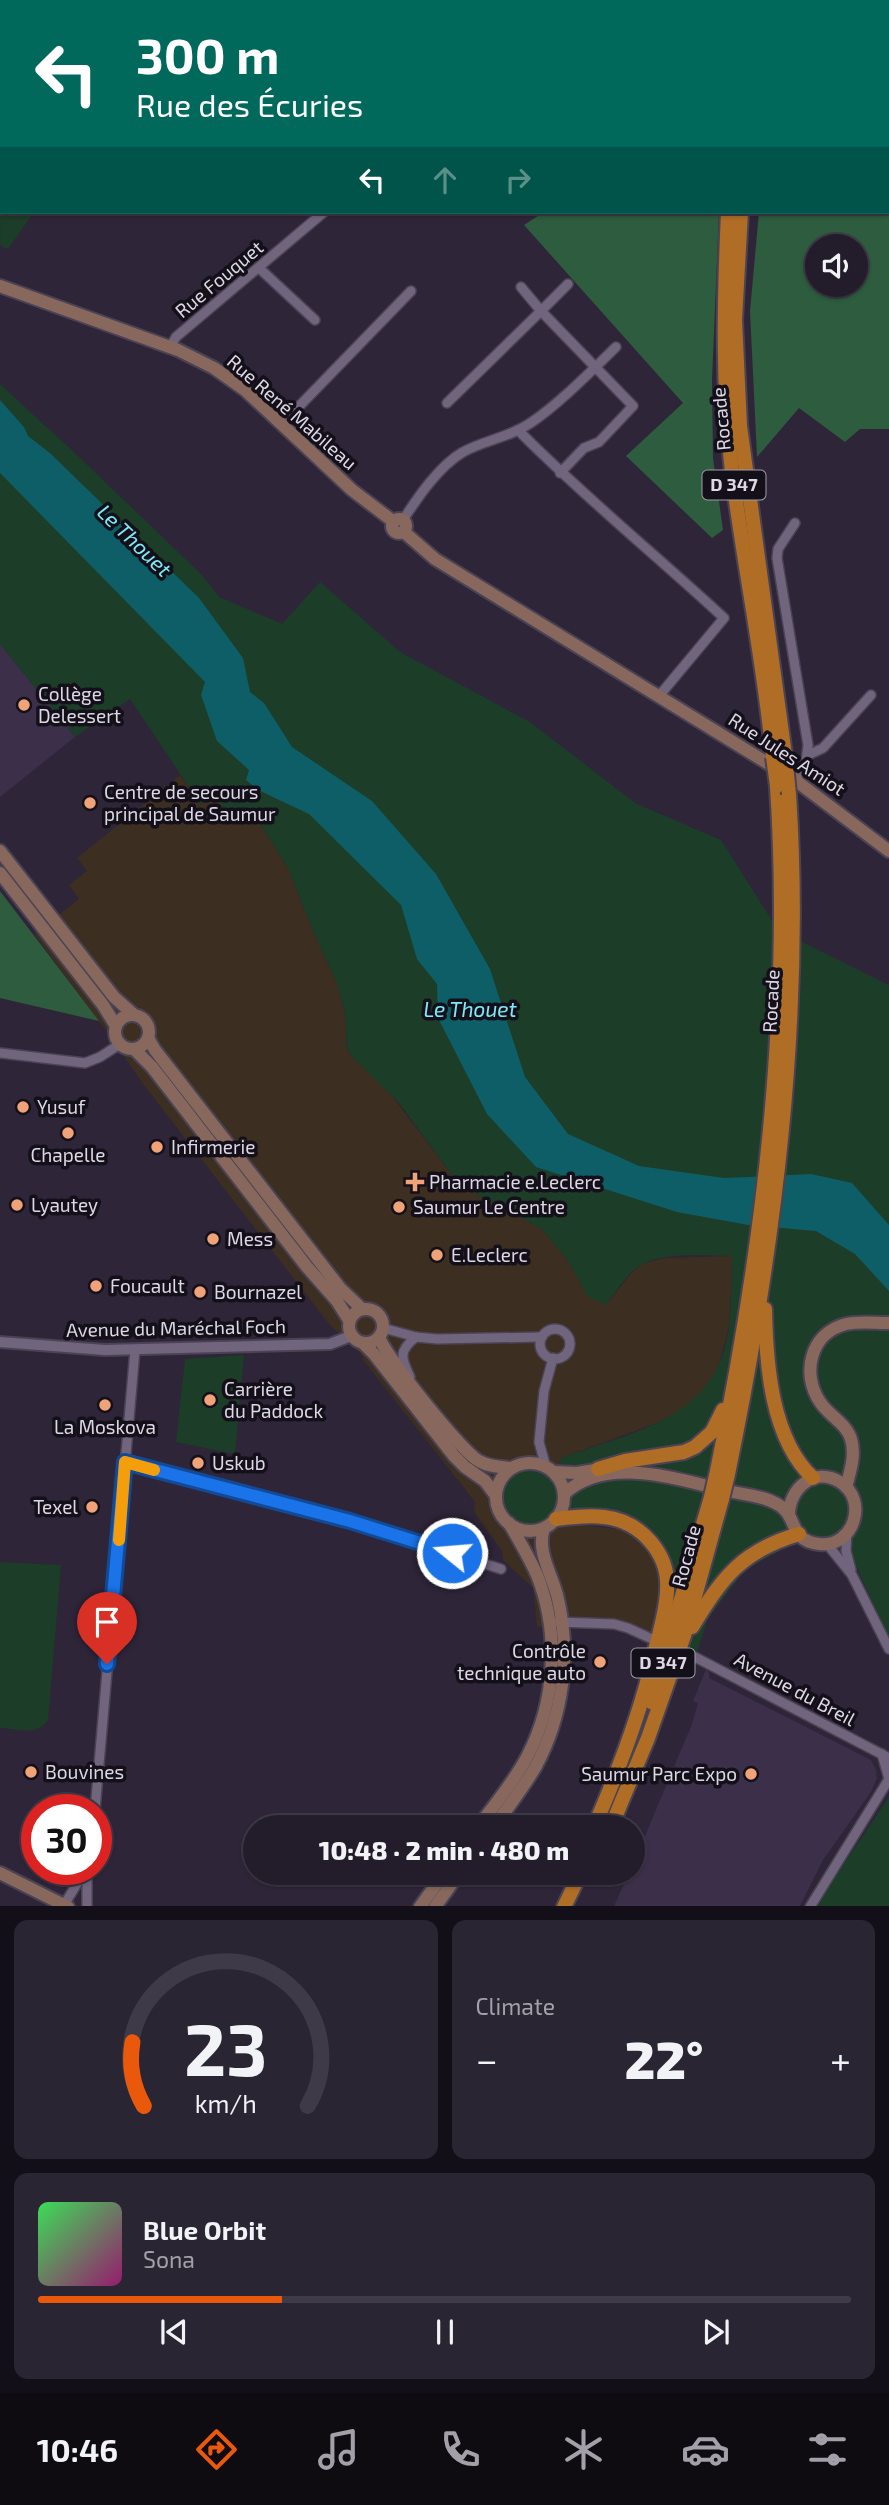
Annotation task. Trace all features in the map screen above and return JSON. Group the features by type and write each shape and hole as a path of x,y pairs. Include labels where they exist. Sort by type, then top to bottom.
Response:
{"highway":[{"name":"D 347","path":"728,214 724,321 730,449 779,756"},
{"name":"Rocade","path":"610,1815 632,1776 685,1652 764,1274 760,1258 793,922 787,787 779,756 740,426 735,320 741,214"},
{"name":"D 347","path":"722,1472 734,1390 760,1258"},
{"path":"764,1274 766,1345 774,1396 795,1456 813,1478"},
{"path":"598,1469 625,1461 684,1452 695,1447 712,1432 734,1390"},
{"name":"D 347","path":"608,1815 651,1704 716,1498"},
{"path":"556,1519 605,1517 629,1524 648,1538 655,1547 667,1575 664,1611 642,1700 607,1815"},
{"path":"685,1652 711,1595 731,1570 764,1548 799,1534"},
{"path":"558,1906 567,1885"},
{"path":"564,1906 574,1885"},
{"path":"575,1906 586,1885"}],"main road":[{"name":"Rue René Mabileau","path":"0,286 170,347 195,358 229,379 352,489 400,525 435,559 659,696"},
{"name":"Rue Jules Amiot","path":"659,696 787,787 889,851"},
{"path":"0,851 114,997 132,1014 140,1016 147,1023 150,1032 148,1038 143,1046 134,1049"},
{"path":"0,873 103,1005 116,1026"},
{"path":"132,1014 122,1018 116,1026 115,1035 120,1044 134,1049 152,1067 307,1267 337,1301 349,1320"},
{"path":"148,1038 340,1288 362,1309"},
{"path":"502,1815 537,1764 553,1727 564,1667 556,1623 537,1576 499,1511 496,1496 485,1480 459,1462 374,1354 351,1336 348,1328 352,1315 362,1309 373,1310 381,1317 381,1333 389,1356 476,1460 511,1468 528,1463 550,1470 577,1473 598,1469 654,1469 773,1495 795,1491"},
{"path":"846,1487 853,1452 848,1433 824,1409 814,1390 815,1366 830,1340 850,1328 889,1323"},
{"path":"363,1343 372,1342 381,1333"},
{"path":"830,1478 844,1468 853,1452"},
{"path":"496,1496 503,1476 511,1468"},
{"path":"509,1524 529,1531 544,1528 556,1519 561,1511 564,1494 561,1482 550,1470"},
{"path":"564,1494 577,1483 593,1478 623,1473 653,1474 778,1504 789,1514 799,1534 812,1542 827,1544 847,1533 852,1526 856,1510 855,1502 846,1487 830,1478 813,1478 795,1491 791,1498 789,1514"},
{"path":"487,1815 521,1768 541,1723 549,1695 556,1623 555,1586 542,1553 544,1528"},
{"path":"0,1872 66,1906"},
{"path":"420,1906 435,1885"},
{"path":"435,1906 450,1885"}],"street":[{"name":"Rue Fouquet","path":"170,347 176,337 322,214"},
{"path":"259,268 315,320"},
{"path":"447,404 568,284"},
{"path":"521,287 633,406 599,442 584,448 560,473"},
{"path":"281,425 411,291"},
{"path":"400,525 441,470 452,460 463,452 518,430 558,401 616,348"},
{"path":"518,430 560,473 582,489 724,618 659,696"},
{"path":"796,523 778,549 777,558 808,755"},
{"path":"787,787 808,755 823,748 871,695"},
{"path":"0,1053 85,1063 120,1044"},
{"path":"554,1329 564,1332 569,1338 569,1347 566,1354 553,1358 546,1355 542,1349 542,1337 547,1331 554,1329"},
{"path":"381,1333 437,1339 542,1337"},
{"name":"Avenue du Maréchal Foch","path":"0,1342 74,1349 135,1350 330,1344 351,1336"},
{"path":"416,1337 406,1346 402,1356 418,1393"},
{"path":"96,1794 135,1350"},
{"path":"550,1470 539,1447 543,1401 553,1358"},
{"path":"125,1462 350,1521 501,1569"},
{"path":"847,1533 846,1551 852,1575"},
{"path":"827,1544 852,1575 889,1649"},
{"path":"556,1623 614,1624 652,1639"},
{"name":"Avenue du Breil","path":"685,1652 885,1756 889,1779"},
{"path":"810,1906 889,1779"},
{"path":"66,1906 77,1885"},
{"path":"86,1885 87,1906"}],"shaded area":[{"path":"0,214 33,214 8,249 0,245"},
{"path":"541,214 719,214 712,381 713,458 723,530 712,538 626,456 683,403 524,225"},
{"path":"759,214 889,214 889,429 860,429 845,442 799,408 757,457 750,311"},
{"path":"0,384 202,575 219,597 282,624 320,582 400,652 530,722 635,803 721,840 778,930 889,985 889,1640 846,1543 821,1550 796,1542 745,1570 708,1619 697,1652 651,1637 659,1610 661,1585 651,1552 636,1535 627,1530 573,1524 567,1512 559,1464 561,1458 644,1429 669,1417 691,1402 709,1382 722,1357 729,1326 732,1256 687,1256 652,1260 632,1272 606,1305 588,1297 568,1261 542,1229 469,1190 453,1176 399,1103 352,1057 347,1048 345,1013 338,986 288,868 257,819 223,809 216,797 201,805 130,699 75,737 0,644"},
{"name":"Collège Delessert","path":"0,644 75,737 0,797"},
{"path":"180,775 201,805 216,796 236,814 257,819 288,868 338,986 345,1013 347,1048 352,1057 386,1088 453,1176 469,1190 542,1229 568,1261 589,1297 606,1305 633,1271 644,1263 665,1258 733,1256 729,1327 718,1368 705,1390 688,1406 657,1423 561,1458 573,1524 627,1530 639,1537 654,1556 661,1582 661,1604 651,1637 613,1622 537,1627 533,1588 503,1560 502,1551 474,1512 475,1502 363,1360 363,1356 329,1324 143,1084 34,934 79,899 69,885 87,871 77,858"},
{"path":"0,891 99,1021 0,998"},
{"name":"Carrière du Paddock","path":"244,1355 235,1454 176,1442 185,1359"},
{"path":"524,1469 536,1469 546,1473 554,1481 558,1497 554,1513 546,1521 536,1525 524,1525 514,1521 506,1513 502,1503 502,1491 506,1481 514,1473"},
{"path":"0,1562 61,1565 48,1720 33,1730 0,1728"},
{"path":"706,1669 709,1678 871,1760 877,1778 871,1792 823,1860 800,1906 614,1906 624,1885 645,1885 645,1836 692,1724 698,1703 693,1701"},
{"path":"889,1797 889,1906 818,1906 823,1895"}],"water":[{"name":"Le Thouet","path":"0,400 24,427 28,436 51,454 199,598 243,658 250,692 264,703 292,747 372,801 436,874 490,969 525,1077 568,1134 639,1166 724,1178 811,1174 852,1183 889,1225 889,1291 855,1254 816,1231 748,1225 677,1212 536,1167 487,1114 438,1018 437,984 417,959 401,905 309,814 258,790 246,780 249,770 217,741 201,695 205,682 0,473"}],"slow traffic":[{"path":"119,1540 125,1462 154,1470"}],"place":[{"name":"Collège Delessert","path":"24,705"},
{"name":"Centre de secours principal de Saumur","path":"90,803"},
{"name":"Yusuf","path":"23,1107"},
{"name":"Chapelle","path":"68,1133"},
{"name":"Infirmerie","path":"157,1147"},
{"name":"Pharmacie e.Leclerc","path":"415,1182"},
{"name":"Lyautey","path":"17,1205"},
{"name":"Saumur Le Centre","path":"399,1207"},
{"name":"Mess","path":"213,1239"},
{"name":"E.Leclerc","path":"437,1255"},
{"name":"Foucault","path":"96,1286"},
{"name":"Bournazel","path":"200,1292"},
{"name":"Carrière du Paddock","path":"210,1400"},
{"name":"La Moskova","path":"105,1405"},
{"name":"Uskub","path":"198,1463"},
{"name":"Texel","path":"92,1507"},
{"name":"Contrôle technique auto","path":"600,1662"},
{"name":"Bouvines","path":"31,1772"},
{"name":"Saumur Parc Expo","path":"751,1774"}],"route":[{"path":"107,1664 125,1462 350,1521 452,1553"}]}
